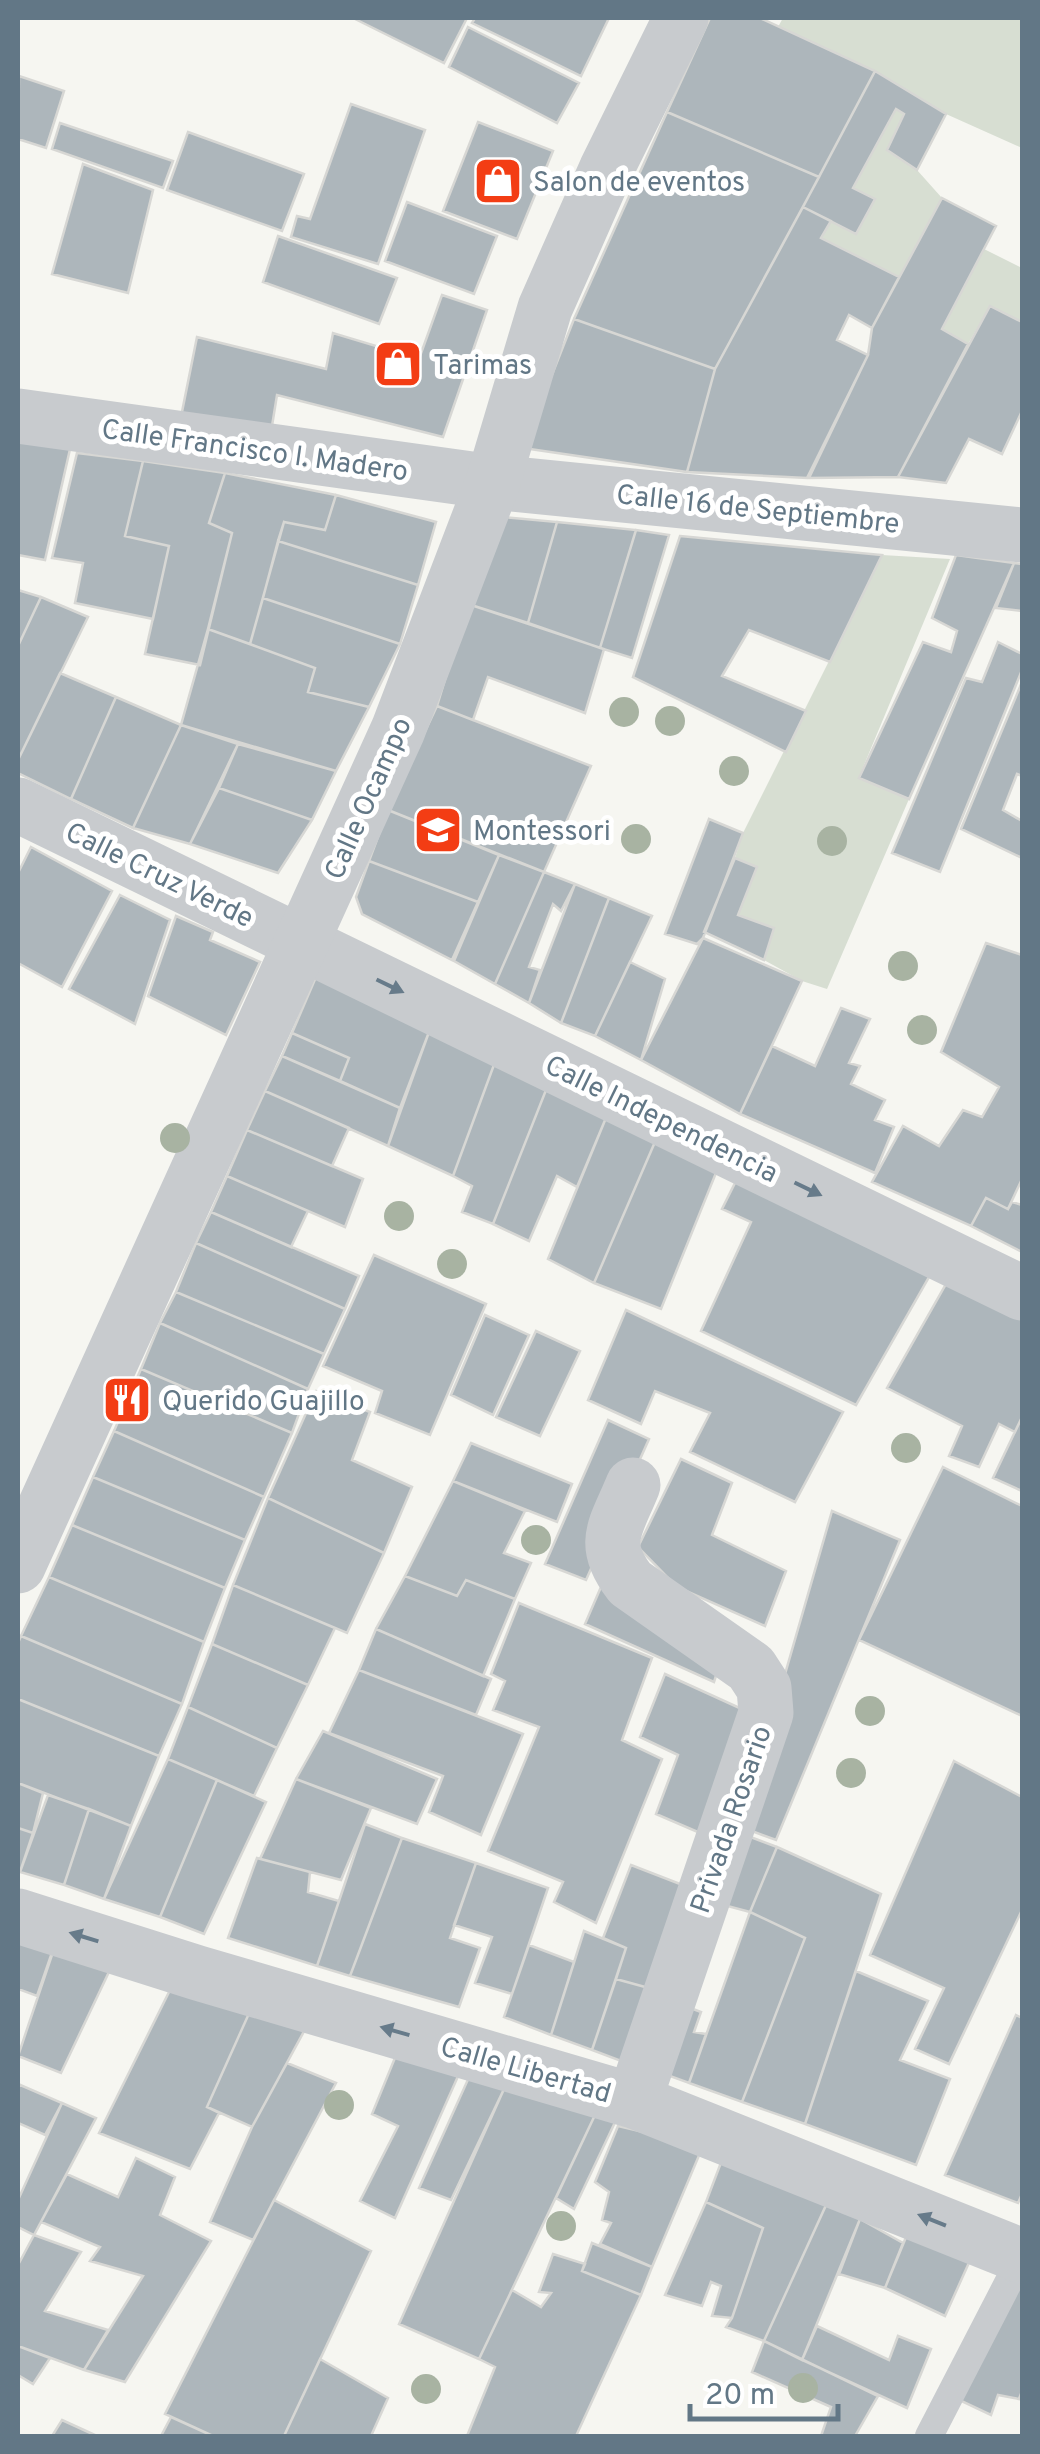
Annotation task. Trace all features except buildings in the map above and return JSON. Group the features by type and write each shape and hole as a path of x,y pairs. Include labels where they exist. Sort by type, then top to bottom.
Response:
{"street":[{"name":"Calle Ocampo","path":"18,1566 398,730 493,482 545,308 606,170 681,18"},
{"name":"Calle Francisco I. Madero","path":"18,416 493,482"},
{"name":"Calle 16 de Septiembre","path":"493,482 1022,535"},
{"name":"Calle Cruz Verde","path":"18,804 302,943"},
{"name":"Calle Independencia","path":"302,943 1022,1293"},
{"name":"Privada Rosario","path":"633,1485 611,1541 615,1564 630,1583 751,1668 764,1688 766,1713 634,2100"},
{"name":"Calle Libertad","path":"18,1916 198,1973 634,2100 1022,2256"}],"lane":[{"path":"929,2436 1022,2256"}],"shaded area":[{"path":"783,18 1022,18 1022,148 946,114 778,27"},
{"path":"896,109 904,114 887,150 917,170 942,198 899,277 821,238 831,221 855,234 875,199 853,188"},
{"path":"984,249 1022,268 1022,322 990,306 968,344 942,329"},
{"path":"882,555 950,559 859,777 909,799 827,989 802,981 764,960 774,928 738,915 757,867 735,858 743,833"}],"place":[{"name":"Salon de eventos","path":"498,181"},
{"name":"Tarimas","path":"398,364"},
{"name":"Montessori","path":"438,830"},
{"name":"Querido Guajillo","path":"127,1400"}]}
